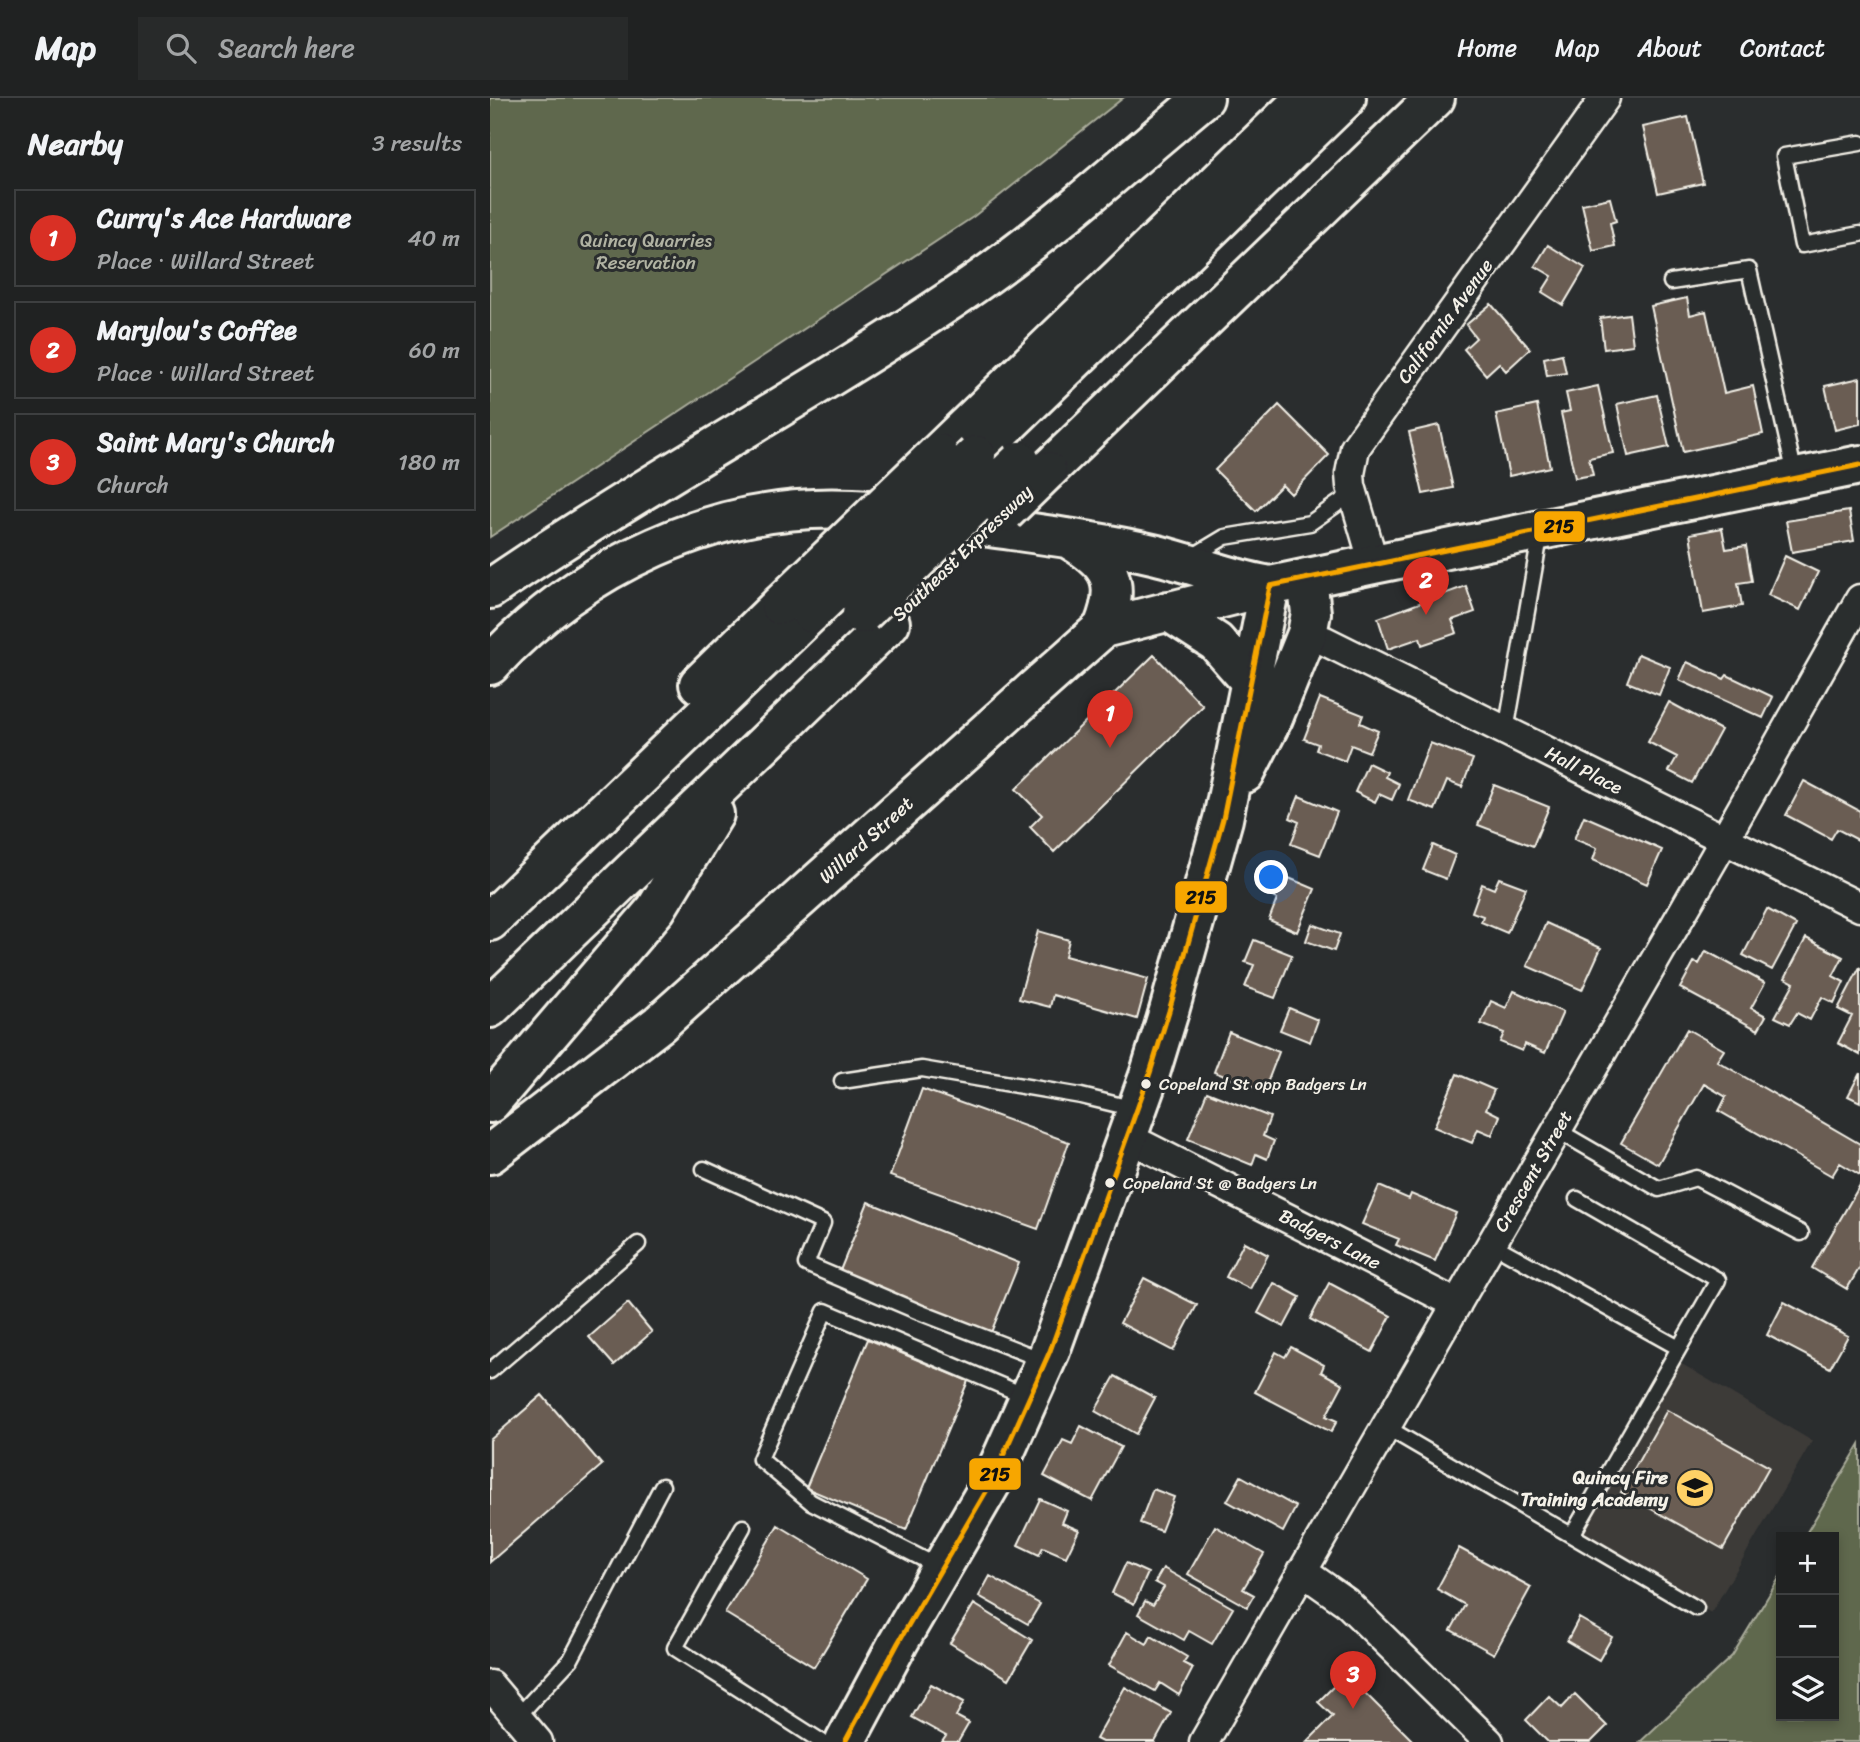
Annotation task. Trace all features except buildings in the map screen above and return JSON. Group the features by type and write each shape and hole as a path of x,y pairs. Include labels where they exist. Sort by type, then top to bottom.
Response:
{"main road":[{"path":"490,589 602,515 904,331 961,292 1046,229 1205,98"},
{"path":"490,921 795,609 938,453 1305,98"},
{"path":"490,885 795,609 976,455 1346,98"},
{"path":"1033,466 1397,98"},
{"name":"Southeast Expressway","path":"490,1008 742,768 876,619 1033,466 1435,98"},
{"name":"Willard Street","path":"490,1154 659,1024 1103,628 1270,586 1860,465"},
{"name":"Willard Street","path":"490,665 550,609 597,578 670,540 725,523 789,512 853,509 914,515 1069,538 1136,551 1270,586"},
{"path":"1069,538 1096,556 1107,568 1113,581 1111,609 1103,628"},
{"path":"1223,819 1273,718 1307,634 1311,613 1307,579"},
{"path":"845,1742 991,1483 1046,1361 1132,1123 1169,1011 1223,819 1270,586"},
{"path":"1168,611 1216,642 1251,682"},
{"path":"490,972 876,619"},
{"path":"490,1103 656,909 742,768"}],"street":[{"name":"California Avenue","path":"1374,564 1350,474 1351,461 1362,437 1605,98"},
{"name":"Crescent Street","path":"1204,1742 1724,841 1860,599"},
{"name":"Hall Place","path":"1307,634 1860,907"},
{"name":"Badgers Lane","path":"1132,1123 1457,1304"},
{"path":"1302,1571 1346,1602 1489,1742"},
{"path":"490,1685 538,1742"}],"lane":[{"path":"1860,143 1784,156 1802,246 1860,234"},
{"path":"1671,282 1749,270 1796,478"},
{"path":"1182,562 1226,537 1310,523 1353,493"},
{"path":"1506,732 1541,530"},
{"path":"842,1081 922,1069 1081,1096 1132,1123"},
{"path":"1557,1130 1659,1189 1696,1178 1801,1233"},
{"path":"704,1169 823,1223 806,1264 919,1312 1046,1361"},
{"path":"1572,1535 1718,1280 1577,1199"},
{"path":"490,1371 639,1244"},
{"path":"1492,1244 1679,1348"},
{"path":"941,1568 811,1502 761,1460 825,1311 1029,1398"},
{"path":"1385,1427 1696,1608"},
{"path":"517,1716 571,1659 662,1486"},
{"path":"743,1527 675,1648 822,1742"}],"shaded area":[{"name":"Quincy Fire Training Academy","path":"1680,1363 1812,1441 1711,1613 1578,1534"}],"green space":[{"name":"Quincy Quarries Reservation","path":"490,98 1123,98 973,217 490,537"},
{"path":"1860,1444 1860,1742 1640,1742 1732,1656 1776,1583 1776,1721 1839,1721 1839,1532 1807,1532"}],"transit line":[{"name":"215","path":"845,1742 898,1643 991,1483 1050,1351 1150,1073 1169,1011 1223,819 1270,586 1860,465"}],"place":[{"name":"Marylou's Coffee","path":"1426,615"},
{"name":"Curry's Ace Hardware","path":"1110,748"},
{"name":"Copeland St opp Badgers Ln","path":"1146,1084"},
{"name":"Copeland St @ Badgers Ln","path":"1110,1183"},
{"name":"Quincy Fire Training Academy","path":"1695,1488"},
{"name":"Saint Mary's Church","path":"1353,1709"}]}
